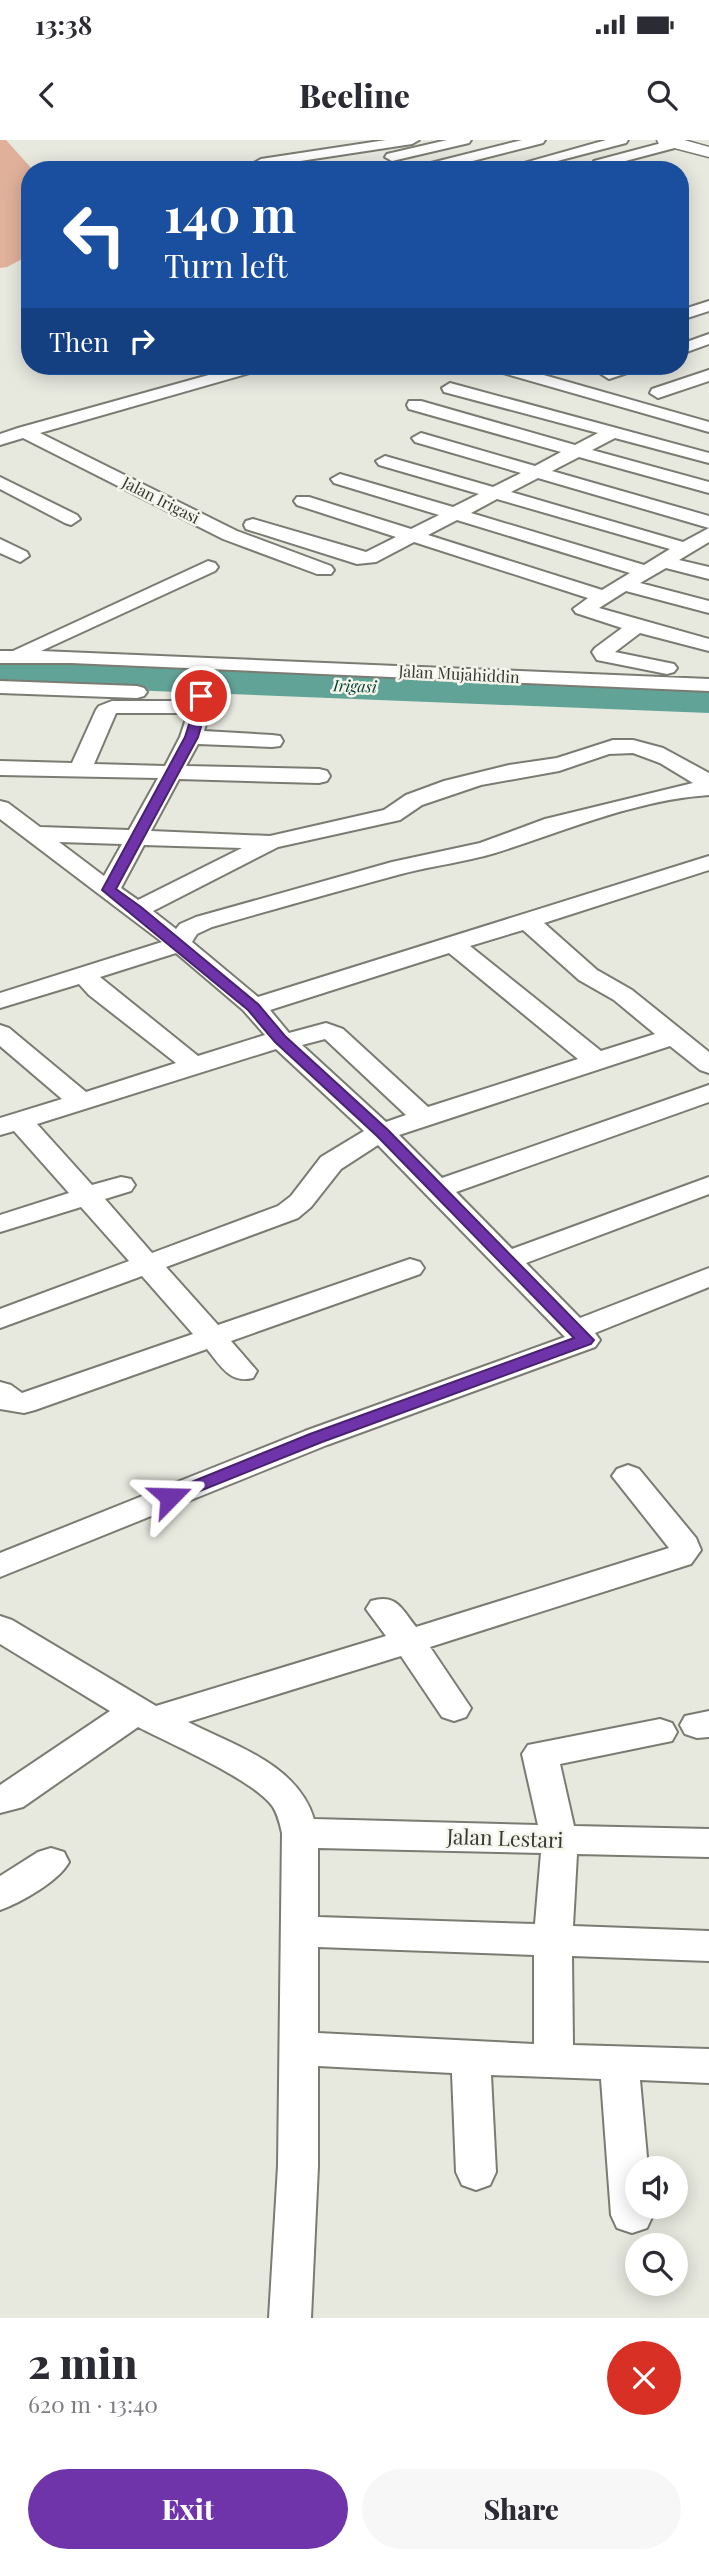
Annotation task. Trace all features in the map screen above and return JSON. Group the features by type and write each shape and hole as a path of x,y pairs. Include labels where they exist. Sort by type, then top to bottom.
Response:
{"main road":[{"path":"671,142 709,152"}],"street":[{"path":"274,161 412,140"},
{"path":"380,160 464,140"},
{"path":"457,161 538,140"},
{"path":"538,161 621,140"},
{"path":"606,161 671,142"},
{"path":"246,158 255,161"},
{"path":"469,158 479,161"},
{"path":"689,313 709,306"},
{"path":"658,393 709,374"},
{"path":"0,440 226,375"},
{"path":"526,375 709,427"},
{"path":"493,399 536,378"},
{"path":"450,388 705,454"},
{"path":"557,416 600,395"},
{"path":"415,405 709,488"},
{"name":"Jalan Irigasi","path":"23,432 230,535 324,570"},
{"path":"253,525 362,559 379,555 613,432"},
{"path":"422,438 709,522"},
{"path":"385,461 685,548"},
{"path":"340,479 452,515 654,566 709,573"},
{"path":"0,482 71,519"},
{"path":"303,501 602,596"},
{"path":"709,534 583,608 709,645"},
{"path":"0,545 20,556"},
{"path":"5,658 208,568"},
{"path":"621,584 709,607"},
{"path":"637,626 602,652 604,656 709,675"},
{"name":"Jalan Mujahiddin","path":"5,658 71,657 709,685"},
{"path":"0,687 191,694 202,698 191,737 108,890"},
{"path":"80,769 109,708 201,707"},
{"path":"191,737 272,741"},
{"path":"137,910 271,842 391,814 410,800 494,775 564,763 609,747 645,750 680,765 709,786"},
{"path":"0,768 319,776"},
{"path":"0,1001 178,944 188,929 204,922 400,867 486,848 553,824 682,790 709,786"},
{"path":"0,808 137,910 253,1007 282,1041 382,1133 585,1340 316,1438 0,1566"},
{"path":"34,834 271,842"},
{"path":"253,1007 709,863"},
{"path":"527,922 588,975 623,995 709,1066"},
{"path":"454,945 597,1060"},
{"path":"83,974 195,1067"},
{"path":"242,1371 85,1196 10,1124 282,1041 331,1032 424,1117"},
{"path":"0,1033 82,1102"},
{"path":"0,1320 288,1212 304,1200 331,1163 382,1133 674,1036"},
{"path":"438,1189 709,1093"},
{"path":"0,1224 121,1185"},
{"path":"505,1261 709,1185"},
{"path":"0,1392 10,1402 24,1403 410,1268"},
{"path":"575,1330 709,1277"},
{"path":"0,1800 10,1797 145,1715 409,1641 680,1556 685,1546 628,1476"},
{"path":"383,1609 409,1641 454,1708"},
{"path":"0,1628 145,1715 227,1756 281,1790 294,1807 300,1833 298,2166 290,2318"},
{"path":"554,2059 553,1940 560,1841 531,1756 660,1732"},
{"name":"Jalan Lestari","path":"300,1833 709,1843"},
{"path":"0,1895 51,1862"},
{"path":"299,1931 709,1946"},
{"path":"298,2048 471,2058 709,2066"},
{"path":"471,2058 476,2172"},
{"path":"619,2062 627,2156"}],"shaded area":[{"path":"0,140 6,140 25,161 21,161 21,260 0,268"}],"water":[{"name":"Irigasi","path":"0,661 709,690 709,713 0,685"}],"route":[{"path":"170,1497 316,1438 585,1340 382,1133 280,1039 253,1007 137,910 108,890 191,737 203,699 201,696"}]}
